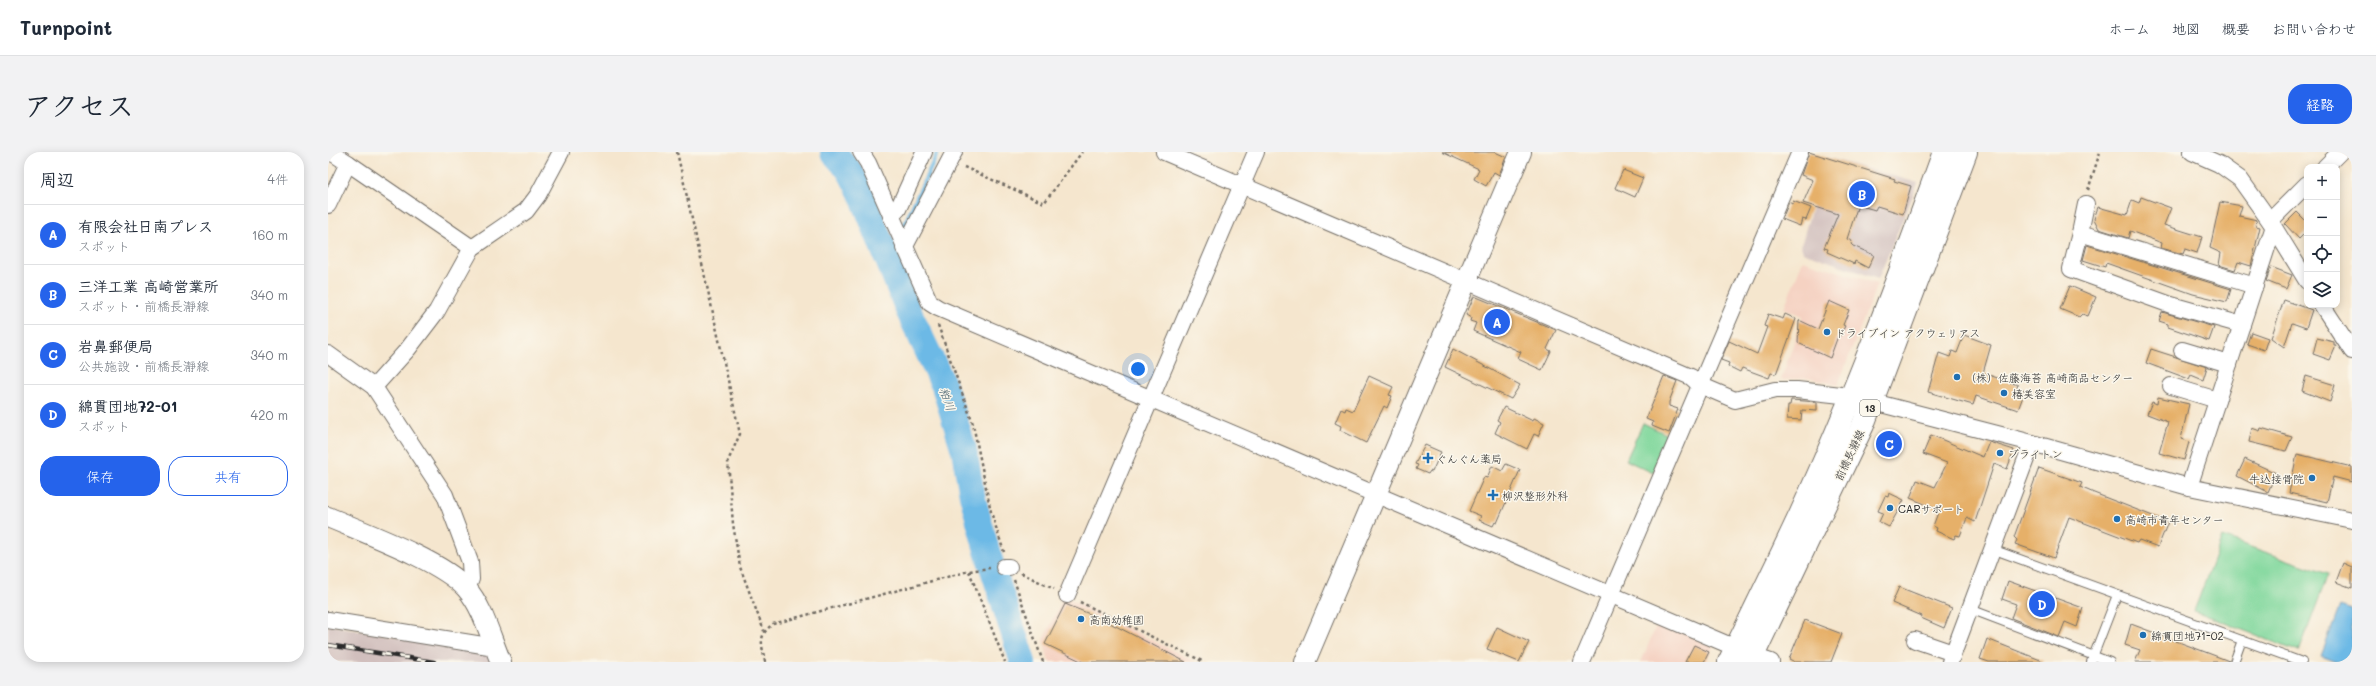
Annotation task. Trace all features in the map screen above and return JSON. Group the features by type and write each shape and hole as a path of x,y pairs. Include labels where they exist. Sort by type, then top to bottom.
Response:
{"main road":[{"name":"前橋長瀞線","path":"1748,658 1800,514 1850,396 1916,229 1944,152"},
{"name":"前橋長瀞線","path":"1748,658 1864,425 1966,152"}],"street":[{"path":"331,152 472,248"},
{"path":"374,387 408,349 437,311 472,248 526,211 538,195 561,152"},
{"path":"861,152 868,162 898,234 930,303 1610,595 1748,658"},
{"path":"898,234 898,209 924,152"},
{"path":"1164,152 1690,377 1700,385 1735,400 1775,390 1796,390 1850,396 2032,443 2188,487 2352,520"},
{"path":"1067,595 1256,152"},
{"path":"1305,662 1521,152"},
{"path":"1582,662 1800,152"},
{"path":"2192,152 2219,164 2240,178 2304,276"},
{"path":"2328,164 2340,152"},
{"path":"898,234 952,156"},
{"path":"328,205 348,163"},
{"path":"2188,487 2255,286 2272,225 2304,188"},
{"path":"2086,204 2071,269 2171,305 2242,325"},
{"path":"2080,233 2255,286"},
{"path":"2324,308 2352,351"},
{"path":"2182,350 2229,364"},
{"path":"328,354 374,387 445,495 470,562 471,579 466,589"},
{"path":"2171,386 2217,400"},
{"path":"1915,640 1952,657 2032,443"},
{"path":"328,517 434,565 455,578 466,589 477,606 498,655"},
{"path":"328,620 498,655"}],"lane":[{"path":"1992,549 2302,662"},
{"path":"2092,659 2117,595"},
{"path":"1970,609 2092,659 2110,662"},
{"path":"2234,662 2242,640"}],"path":[{"path":"677,152 740,434 728,461 733,524 740,567 764,631"},
{"path":"952,156 1044,203 1082,152"},
{"path":"2086,204 2100,152"},
{"path":"930,303 966,401 991,512 1007,567 1043,662"},
{"path":"1007,567 1204,662"},
{"path":"765,662 762,638 764,631 773,624 974,570"},
{"path":"969,571 1006,662"}],"shaded area":[{"path":"1826,157 1918,183 1878,279 1803,252 1801,246"},
{"path":"1803,260 1877,284 1838,385 1808,378 1781,380 1803,316 1784,308"},
{"name":"高南幼稚園","path":"1064,597 1196,662 1049,662 1043,640"},
{"path":"1659,619 1714,644 1706,662 1641,662"},
{"path":"328,625 486,651 492,662 328,662"}],"green space":[{"path":"1643,423 1670,436 1653,473 1626,460"},
{"path":"2222,537 2328,574 2299,652 2194,611"}],"water":[{"path":"2340,606 2352,610 2352,647 2346,662 2337,662 2321,656"}],"building":[{"path":"1442,152 1495,152 1506,157 1499,175 1494,172 1486,186 1474,179 1479,169"},
{"path":"1809,152 1895,179 1894,181 1911,186 1903,214 1877,206 1875,210 1858,205 1847,239 1852,241 1851,244 1853,246 1874,255 1868,268 1855,261 1854,264 1827,252 1828,249 1824,248 1838,214 1803,203 1813,180 1801,175"},
{"path":"1623,170 1643,178 1635,197 1615,188"},
{"path":"2141,197 2171,208 2164,225 2202,237 2197,253 2185,249 2183,254 2161,248 2162,243 2130,231 2128,238 2099,229 2094,219 2098,207 2127,215 2132,200 2139,203"},
{"path":"1793,201 1811,208 1806,220 1802,219 1800,226 1782,219 1789,202 1792,204"},
{"path":"2220,202 2242,206 2239,216 2257,220 2256,226 2260,227 2251,266 2238,262 2235,270 2219,265 2221,253 2210,248"},
{"path":"2297,212 2304,219 2304,234 2299,239 2285,224"},
{"path":"2087,245 2231,289 2227,302 2193,294 2106,263 2105,267 2083,260"},
{"path":"2271,267 2292,275 2286,289 2266,281"},
{"path":"2070,286 2096,297 2088,316 2082,314 2079,317 2060,309"},
{"path":"1474,296 1556,330 1547,349 1551,351 1542,370 1518,359 1521,352 1473,331 1476,323 1470,321 1471,318 1466,315"},
{"path":"2284,300 2312,310 2306,328 2292,323 2284,347 2271,338"},
{"name":"ドライブイン アクウェリアス","path":"1829,301 1849,310 1843,325 1845,326 1840,336 1838,336 1830,358 1798,343 1799,320 1818,329"},
{"path":"2162,312 2214,327 2209,341 2168,327 2168,324 2159,321"},
{"path":"1768,314 1783,319 1785,314 1796,319 1776,374 1771,373 1769,378 1742,368 1740,372 1728,366 1729,363 1721,360 1729,341 1757,354 1767,327 1764,326"},
{"path":"2251,332 2268,338 2264,350 2247,344"},
{"path":"1964,335 1991,345 1983,373 2018,385 2017,388 2025,391 2018,410 1976,396 1973,405 1928,392 1939,353 1950,357 1952,351 1957,353"},
{"path":"2317,338 2334,342 2334,346 2336,346 2330,360 2313,354"},
{"path":"1453,349 1520,385 1511,399 1445,367"},
{"path":"2151,349 2207,367 2203,380 2191,375 2189,379 2146,363"},
{"path":"1369,376 1393,387 1389,395 1392,396 1387,408 1384,406 1366,443 1340,430 1341,426 1335,423 1341,409 1345,411 1346,408 1353,411"},
{"path":"1664,376 1677,381 1669,402 1669,406 1678,409 1669,433 1652,426 1653,422 1646,419"},
{"path":"2306,376 2335,385 2330,402 2302,391"},
{"path":"2158,397 2189,404 2181,439 2189,442 2184,460 2159,453 2168,422 2147,414 2152,402 2157,404"},
{"path":"1791,400 1817,402 1817,411 1802,410 1801,420 1787,419 1788,405 1790,405"},
{"path":"1504,407 1533,421 1534,418 1544,423 1538,436 1534,434 1527,449 1495,433 1500,422 1497,420"},
{"path":"2252,428 2260,431 2261,428 2292,437 2286,451 2249,442"},
{"path":"1931,435 1983,457 1989,442 2014,450 2007,469 1994,464 1975,522 1967,518 1960,536 1956,535 1954,539 1936,531 1937,528 1933,526 1939,510 1910,498 1917,480 1935,487 1947,463 1923,454"},
{"name":"ぐんぐん薬局","path":"1425,445 1441,452 1432,472 1430,471 1428,474 1416,469 1418,465 1415,464"},
{"path":"2297,454 2352,467 2352,482 2333,477 2327,502 2289,493"},
{"path":"2245,459 2276,473 2268,492 2237,476"},
{"name":"柳沢整形外科","path":"1506,464 1520,470 1497,523 1495,522 1493,526 1479,520 1481,516 1469,511 1484,477 1487,478 1492,466 1502,471"},
{"path":"2039,468 2082,483 2080,487 2168,522 2158,547 2139,540 2137,543 2069,517 2054,558 2015,544 2017,540 2014,537"},
{"name":"CARサポート","path":"1889,493 1904,500 1889,527 1879,522 1883,513 1878,511 1885,496 1888,497"},
{"path":"2343,563 2352,567 2352,588 2336,582"},
{"path":"2008,581 2083,608 2077,627 2065,622 2059,637 2011,618 2016,604 2002,599"},
{"path":"1899,587 1952,608 1944,628 1921,618 1922,616 1892,603"},
{"name":"高南幼稚園","path":"1065,604 1102,619 1186,662 1083,662 1045,644"},
{"path":"1805,620 1842,634 1831,662 1795,662 1789,659"},
{"name":"綿貫団地71-02","path":"2131,624 2229,662 2135,662 2140,650 2125,645"},
{"path":"1497,627 1529,642 1519,662 1487,649"},
{"path":"1987,639 2043,662 1989,662 1980,659"},
{"path":"1694,645 1709,652 1704,662 1685,662"}],"waterway":[{"name":"粕川","path":"833,152 849,170 861,193 908,310 944,386 964,450 972,495 987,551 1023,662"},
{"path":"902,230 938,152"},
{"path":"889,259 897,241"}],"railway":[{"path":"328,645 434,662"}],"place":[{"name":"三洋工業 高崎営業所","path":"1862,194"},
{"name":"有限会社日南プレス","path":"1497,322"},
{"name":"ドライブイン アクウェリアス","path":"1827,332"},
{"name":"（株）佐藤海苔 高崎商品センター","path":"1957,377"},
{"name":"椿美容室","path":"2004,393"},
{"name":"岩鼻郵便局","path":"1889,444"},
{"name":"ブライトン","path":"2000,453"},
{"name":"ぐんぐん薬局","path":"1428,458"},
{"name":"牛込接骨院","path":"2312,478"},
{"name":"柳沢整形外科","path":"1493,495"},
{"name":"CARサポート","path":"1890,508"},
{"name":"高崎市青年センター","path":"2117,519"},
{"name":"綿貫団地72-01","path":"2042,604"},
{"name":"高南幼稚園","path":"1081,619"},
{"name":"綿貫団地71-02","path":"2143,635"}]}
